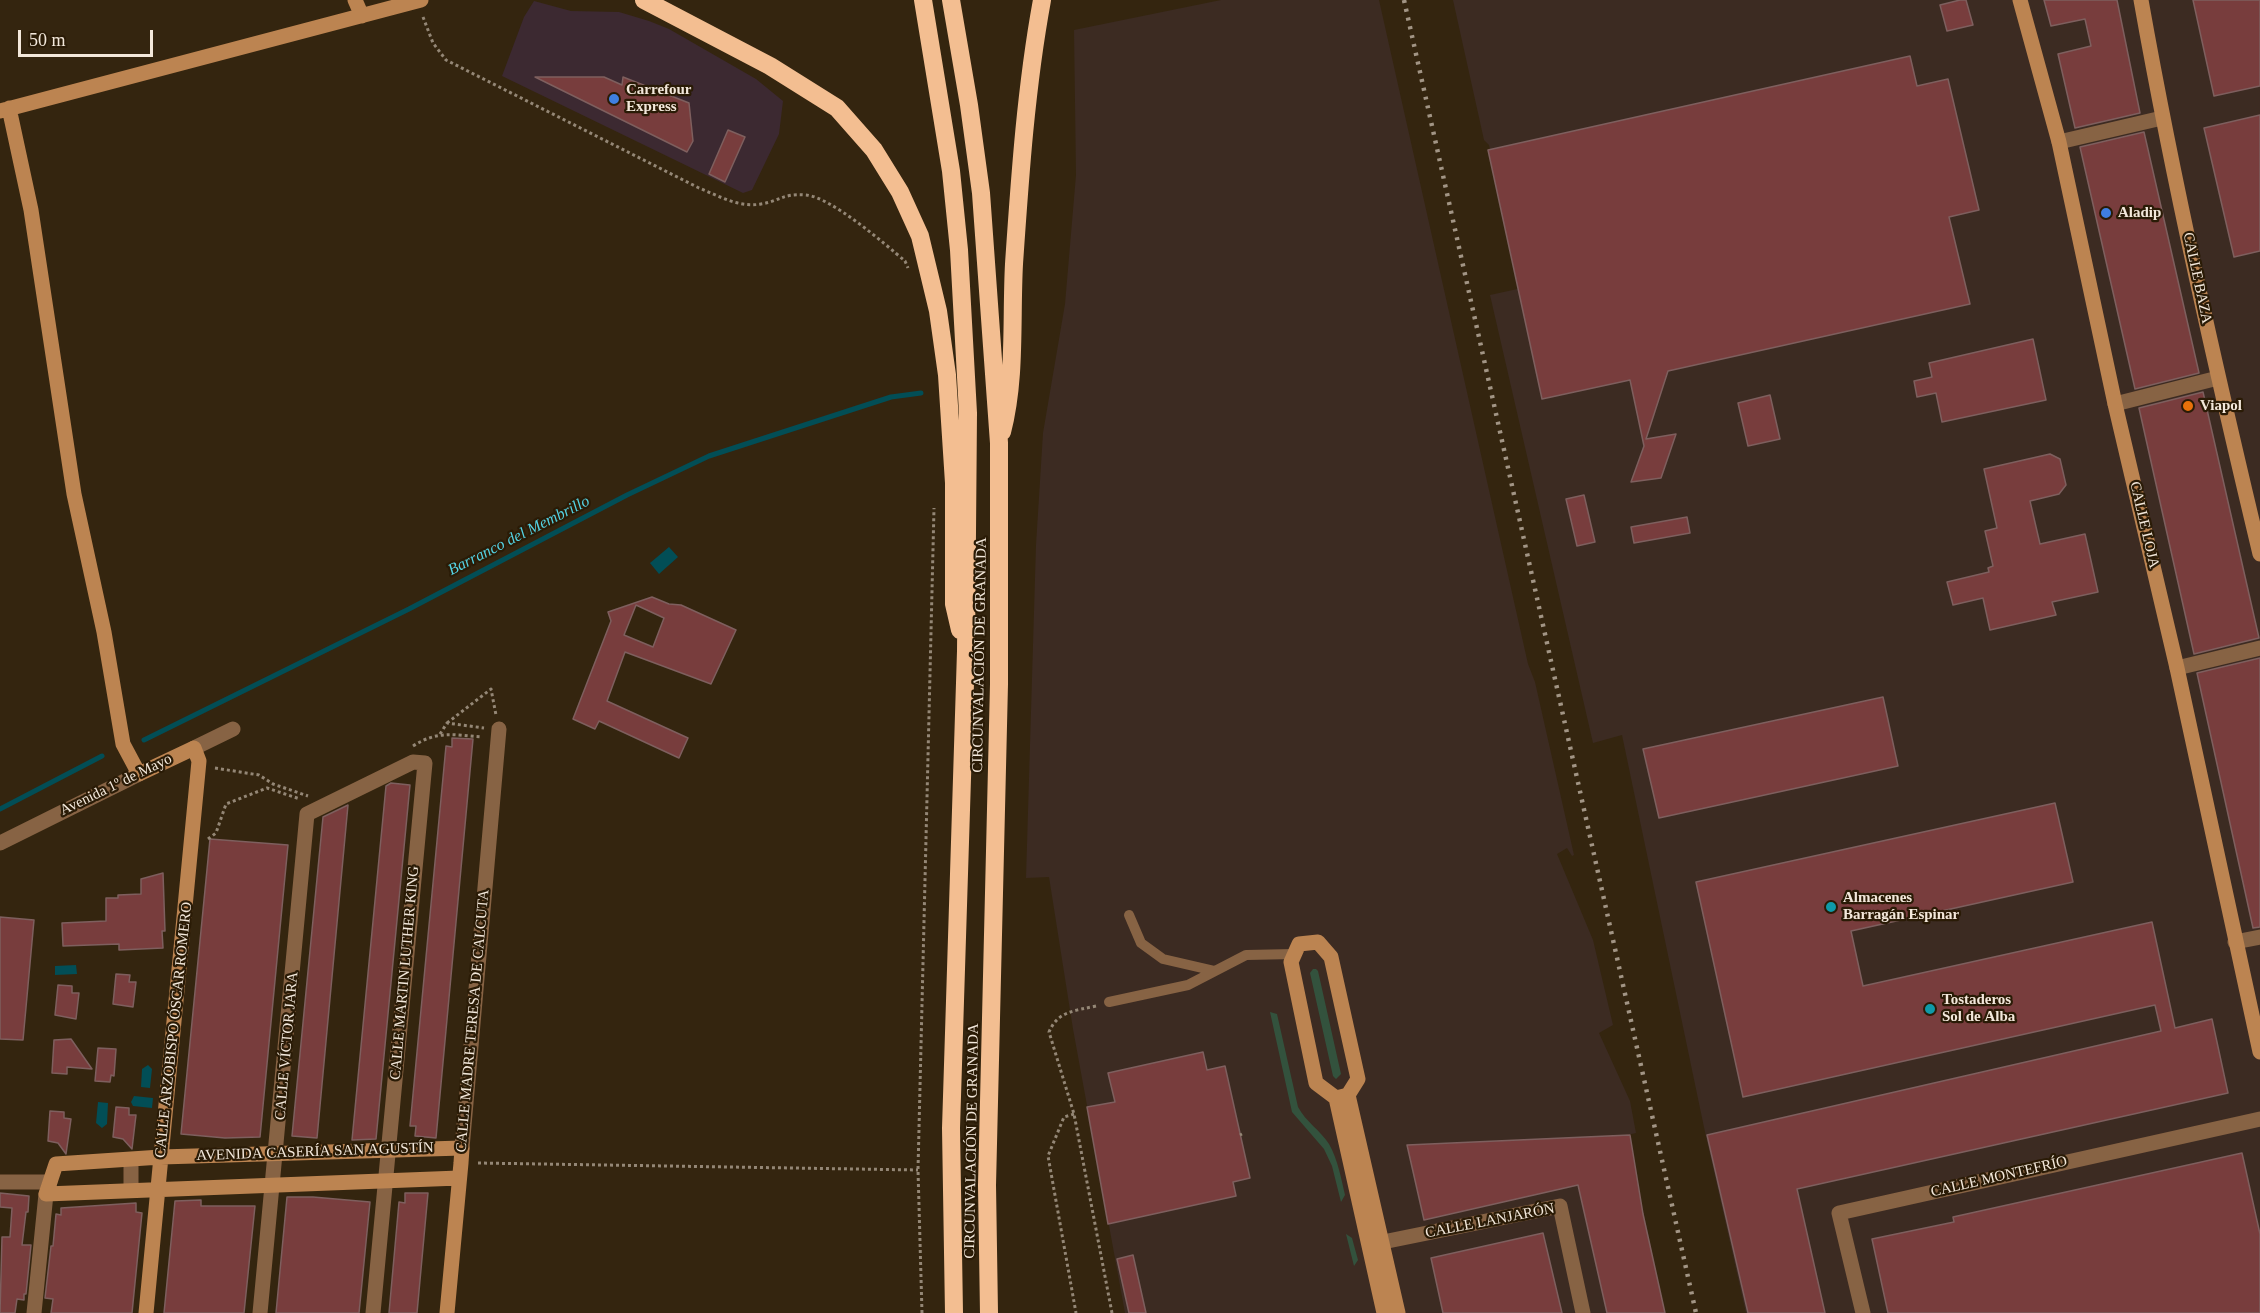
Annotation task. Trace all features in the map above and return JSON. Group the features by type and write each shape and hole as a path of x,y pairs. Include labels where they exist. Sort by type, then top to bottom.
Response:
{"highway":[{"path":"644,0 770,66 837,108 874,150 900,192 920,236 938,311 947,375 954,483 954,604 966,651"},
{"name":"CIRCUNVALACIÓN DE GRANADA","path":"923,0 951,171 959,250 968,413 966,651 951,1128 954,1313"},
{"name":"CIRCUNVALACIÓN DE GRANADA","path":"951,0 981,193 999,443 999,696 987,1185 989,1313"},
{"path":"999,443 1009,404 1014,264 1019,202 1034,44 1042,0"}],"street":[{"path":"355,0 362,16"},
{"path":"139,774 123,744 104,632 74,494 31,210 5,109 418,0"},
{"name":"CALLE LOJA","path":"2020,0 2059,142 2115,404 2177,668 2260,1052"},
{"name":"CALLE BAZA","path":"2141,0 2162,118 2218,378 2260,554"},
{"path":"2059,142 2162,118"},
{"path":"2115,404 2218,378"},
{"path":"2177,668 2260,648"},
{"name":"Avenida 1º de Mayo","path":"0,843 233,729"},
{"name":"CALLE MADRE TERESA DE CALCUTA","path":"447,1313 499,729"},
{"name":"CALLE ARZOBISPO ÓSCAR ROMERO","path":"146,1313 199,761 194,748"},
{"name":"CALLE MARTIN LUTHER KING","path":"311,812 413,762 425,763 373,1313"},
{"name":"CALLE VÍCTOR JARA","path":"260,1313 311,812"},
{"path":"2235,942 2260,937"},
{"path":"1342,1096 1358,1079 1331,957 1318,942 1299,944 1291,962 1316,1083 1342,1096 1383,1242 1398,1313"},
{"path":"1342,1096 1384,1313"},
{"name":"CALLE MONTEFRÍO","path":"1863,1313 1839,1213 2260,1119"},
{"name":"AVENIDA CASERÍA SAN AGUSTÍN","path":"48,1188 56,1164 161,1157 389,1149 461,1163"},
{"path":"131,1160 131,1190"},
{"name":"AVENIDA CASERÍA SAN AGUSTÍN","path":"0,1182 48,1188 131,1190 273,1185 386,1180 461,1163"},
{"path":"34,1313 48,1188"},
{"name":"CALLE LANJARÓN","path":"1383,1242 1560,1206 1583,1313"}],"lane":[{"path":"1129,915 1141,943 1163,959 1215,971"},
{"path":"1109,1002 1188,985 1246,954 1294,954"}],"path":[{"path":"418,0 433,44 446,60 735,204 761,204 786,194 809,195 844,213 878,238 905,261 909,270"},
{"path":"922,1313 918,1170 934,506"},
{"path":"440,734 447,723 491,688 499,729 447,723"},
{"path":"191,849 200,846 216,833 226,804 267,788 312,803 311,812"},
{"path":"1109,1002 1064,1014 1054,1020 1049,1032 1074,1114 1112,1313"},
{"path":"1074,1114 1064,1117 1048,1156 1076,1313"},
{"path":"461,1163 918,1170"}],"shaded area":[{"path":"1221,0 1379,0 1528,664 1535,682 1574,855 1572,856 1567,848 1557,854 1593,940 1613,1025 1599,1033 1630,1101 1636,1133 1627,1135 1665,1313 1125,1313 1073,1029 1049,877 1026,878 1036,545 1043,433 1065,304 1076,175 1074,30"},
{"path":"1453,0 2260,0 2260,1313 1746,1313 1705,1132 1622,735 1593,743 1490,295 1522,288 1489,145 1484,140"},
{"path":"534,1 571,11 619,12 669,29 756,79 783,101 779,134 752,190 743,193 502,76 524,17"}],"green space":[{"path":"1313,969 1318,971 1341,1074 1336,1079 1333,1076 1310,973"},
{"path":"1270,1012 1277,1014 1298,1107 1329,1144 1335,1156 1345,1195 1341,1202 1332,1166 1324,1149 1292,1112"},
{"path":"1346,1234 1352,1238 1358,1260 1354,1266"}],"water":[{"path":"669,547 678,557 659,574 650,563"},
{"path":"76,965 77,974 55,975 55,966"},
{"path":"148,1065 152,1069 150,1088 141,1087 142,1069"},
{"path":"134,1096 153,1098 152,1108 133,1106 131,1102"},
{"path":"98,1102 108,1103 107,1124 102,1128 96,1123"}],"building":[{"path":"1966,0 1973,25 1947,31 1940,5"},
{"path":"2044,0 2117,0 2140,113 2075,128 2058,54 2091,46 2085,19 2051,26"},
{"path":"2193,0 2260,0 2260,86 2214,96"},
{"path":"1910,56 1917,86 1948,79 1979,210 1949,217 1970,304 1668,371 1646,439 1676,434 1661,478 1631,482 1644,446 1630,380 1542,399 1488,150"},
{"path":"535,77 604,77 622,85 623,77 689,103 693,141 687,152"},
{"path":"2260,115 2260,251 2234,257 2204,128"},
{"path":"728,130 745,137 725,182 709,174"},
{"path":"2144,132 2199,373 2135,389 2080,147"},
{"path":"2033,339 2046,400 1942,422 1936,393 1917,397 1914,381 1932,377 1929,363"},
{"path":"2203,392 2259,638 2194,654 2139,408"},
{"path":"1770,395 1780,439 1748,446 1738,403"},
{"path":"2050,454 2060,459 2066,485 2059,494 2030,501 2040,544 2085,534 2098,592 2052,602 2056,615 1990,630 1983,598 1953,605 1947,582 1989,572 1988,568 1993,566 1985,531 1997,528 1984,469"},
{"path":"1584,495 1595,542 1577,546 1566,499"},
{"path":"1687,517 1690,533 1634,543 1631,527"},
{"path":"652,597 669,604 681,605 736,630 711,684 625,652 607,701 688,738 679,758 599,721 595,729 573,719 611,621 608,612","holes":["636,605 664,618 653,647 624,635"]},
{"path":"2260,658 2260,927 2253,928 2197,673"},
{"path":"1883,697 1898,766 1659,818 1643,749"},
{"path":"452,738 473,739 436,1138 415,1136 416,1126 410,1126 446,746 452,747"},
{"path":"391,783 410,785 376,1139 352,1140 386,786"},
{"path":"2055,803 2073,882 1851,931 1863,986 2152,922 2175,1028 2212,1019 2228,1093 1797,1189 1825,1313 1748,1313 1707,1135 2161,1031 2155,1005 1743,1097 1696,882"},
{"path":"348,805 317,1138 292,1136 323,817"},
{"path":"210,839 288,845 260,1137 225,1138 181,1134"},
{"path":"163,873 165,931 162,931 163,948 119,950 119,944 63,946 62,923 106,921 106,898 141,894 141,879"},
{"path":"0,917 34,920 23,1040 0,1039"},
{"path":"116,974 130,975 129,982 136,982 133,1007 113,1004"},
{"path":"58,985 72,986 72,993 79,993 76,1019 55,1015"},
{"path":"71,1039 92,1069 67,1067 67,1074 52,1073 54,1040"},
{"path":"98,1048 116,1049 114,1076 111,1075 110,1082 95,1081"},
{"path":"1203,1052 1207,1070 1225,1066 1250,1178 1233,1182 1236,1196 1108,1224 1087,1107 1115,1102 1108,1073"},
{"path":"116,1107 129,1108 129,1115 136,1115 132,1149 123,1139 113,1137"},
{"path":"50,1111 64,1112 64,1118 71,1119 66,1154 58,1143 48,1141"},
{"path":"1630,1135 1643,1214 1665,1313 1607,1313 1578,1185 1424,1220 1407,1145"},
{"path":"2242,1153 2260,1234 2260,1313 1888,1313 1872,1239 1954,1222 1953,1217"},
{"path":"0,1193 29,1196 22,1245 31,1245 26,1294 24,1294 24,1300 17,1299 15,1313 0,1313 2,1237 10,1237 12,1208 0,1207"},
{"path":"405,1193 428,1193 417,1313 389,1313 399,1202 405,1203"},
{"path":"287,1197 370,1202 359,1313 276,1313"},
{"path":"201,1200 201,1206 255,1206 244,1313 164,1313 175,1201"},
{"path":"136,1203 136,1212 142,1213 132,1313 51,1313 53,1299 45,1298 56,1214 61,1215 61,1208"},
{"path":"1543,1233 1562,1313 1443,1313 1431,1258"},
{"path":"1133,1255 1146,1313 1129,1313 1117,1259"}],"waterway":[{"name":"Barranco del Membrillo","path":"144,740 409,609 627,495 709,456 891,397 921,393"},
{"name":"Barranco del Membrillo","path":"0,809 102,756"}],"railway":[{"path":"1404,0 1696,1313"}],"place":[{"name":"Carrefour Express","path":"614,99"},
{"name":"Aladip","path":"2106,213"},
{"name":"Viapol","path":"2188,406"},
{"name":"Almacenes Barragán Espinar","path":"1831,907"},
{"name":"Tostaderos Sol de Alba","path":"1930,1009"}]}
